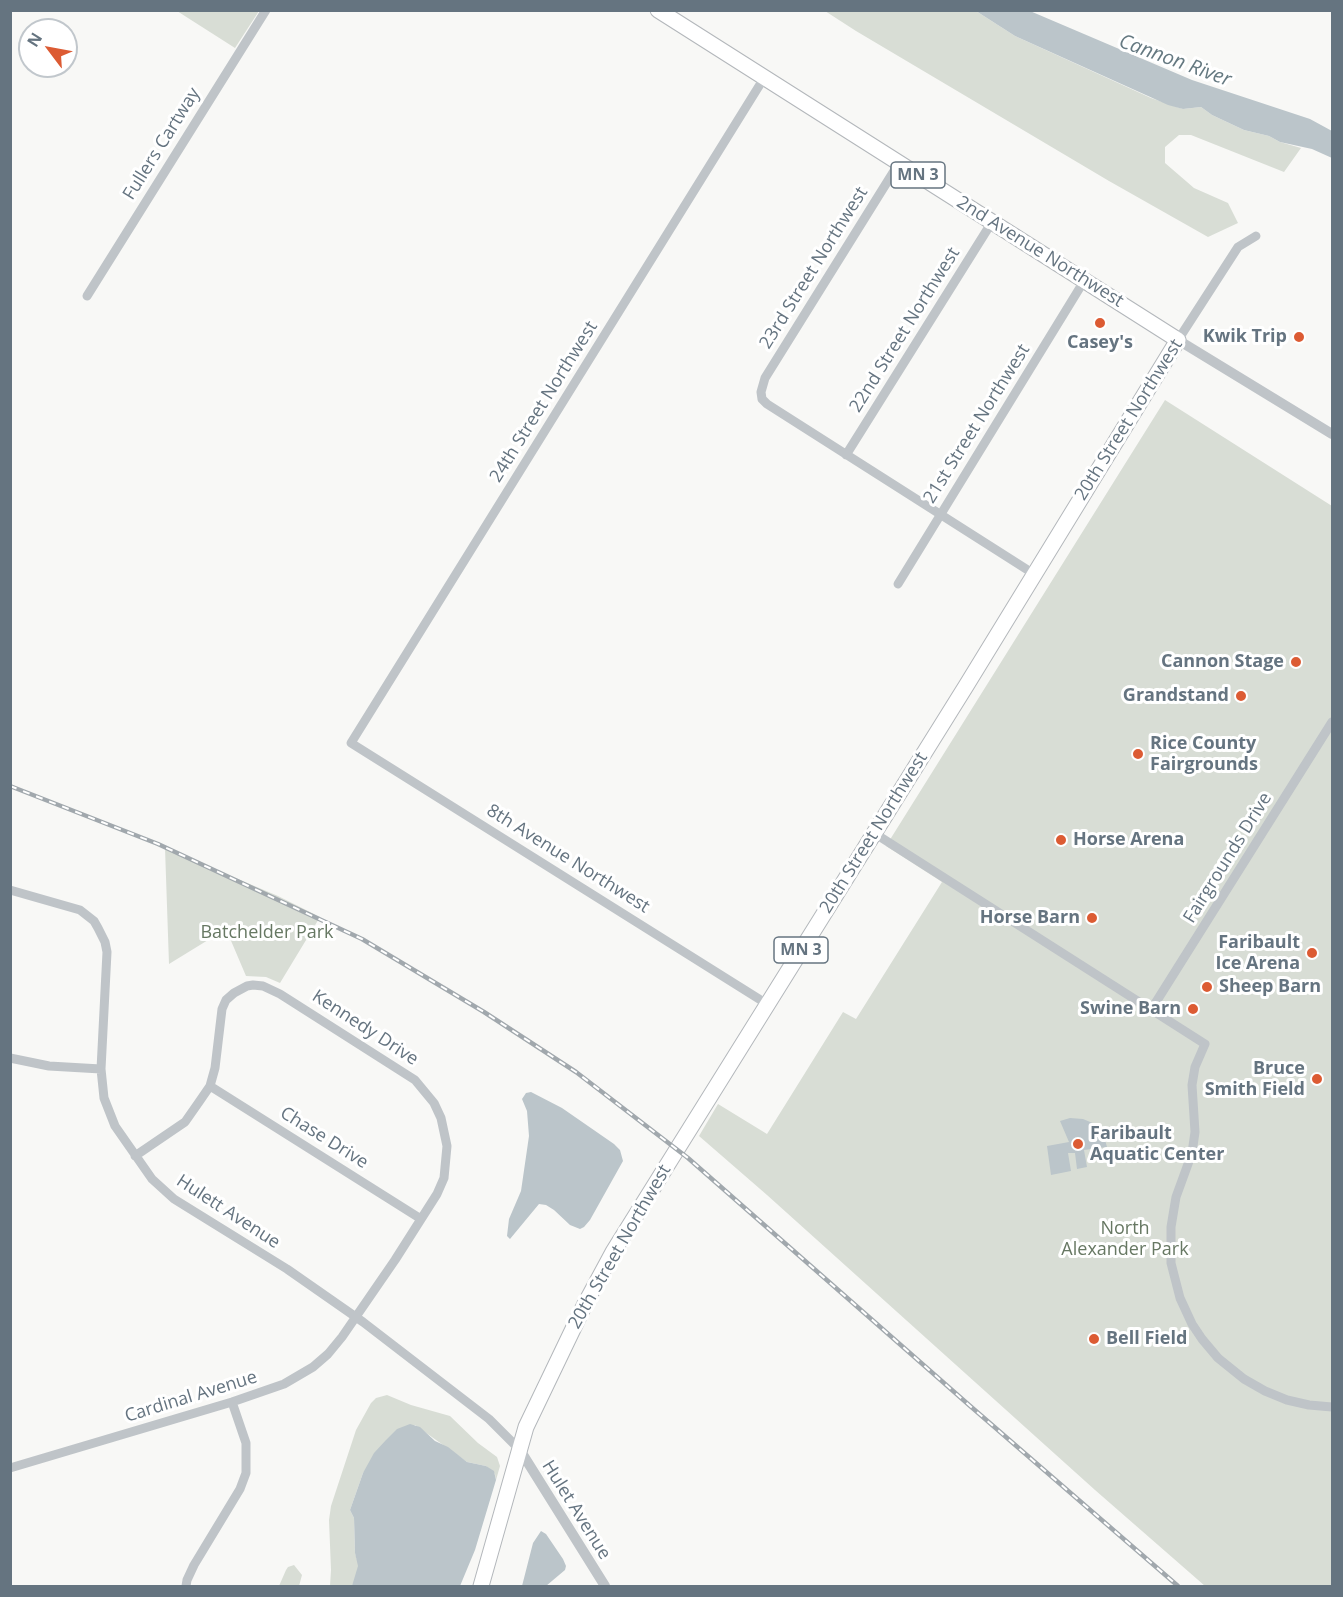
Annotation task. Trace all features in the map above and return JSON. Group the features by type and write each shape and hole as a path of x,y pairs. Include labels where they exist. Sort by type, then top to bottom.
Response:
{"highway":[{"name":"2nd Avenue Northwest","path":"658,10 1178,340"},
{"name":"20th Street Northwest","path":"481,1587 526,1427 613,1252 1178,340"}],"street":[{"name":"Fullers Cartway","path":"87,296 266,10"},
{"name":"24th Street Northwest","path":"351,743 764,78"},
{"name":"23rd Street Northwest","path":"846,455 767,404 760,392 765,378 899,163"},
{"name":"22nd Street Northwest","path":"846,455 992,222"},
{"name":"20th Street Northwest","path":"1178,340 1238,247 1256,236"},
{"name":"21st Street Northwest","path":"898,584 1084,281"},
{"name":"2nd Avenue Northwest","path":"1178,340 1332,434"},
{"path":"846,455 1034,574"},
{"name":"Fairgrounds Drive","path":"1151,1010 1332,723"},
{"name":"8th Avenue Northwest","path":"351,743 767,1004"},
{"path":"874,833 1205,1044 1192,1085 1195,1132 1192,1153 1176,1197 1171,1227 1171,1263 1176,1287 1186,1313 1202,1339 1218,1358 1237,1374 1265,1391 1287,1400 1332,1407"},
{"name":"Hulett Avenue","path":"10,890 80,910 94,921 105,942 107,952 101,1069 105,1098 109,1113 152,1179 174,1199 287,1269 356,1317 489,1419 520,1450"},
{"name":"Kennedy Drive","path":"135,1156 185,1122 210,1086 215,1068 219,1020 226,1000 240,989 253,985 263,986 280,994 415,1080 434,1103 445,1130 447,1163 444,1178 437,1194 356,1317"},
{"path":"10,1058 49,1066 101,1069"},
{"name":"Chase Drive","path":"210,1086 421,1219"},
{"name":"Cardinal Avenue","path":"10,1468 232,1402 284,1384 313,1367 328,1354 356,1317"},
{"path":"186,1587 194,1565 240,1489 246,1473 246,1443 232,1402"},
{"name":"Hulet Avenue","path":"520,1450 605,1587"}],"green space":[{"path":"177,11 259,11 235,48"},
{"path":"825,11 976,11 1015,36 1151,98 1183,109 1201,107 1212,115 1244,130 1269,136 1301,148 1284,172 1191,135 1179,135 1165,147 1165,163 1194,188 1228,203 1238,223 1208,237 1109,181"},
{"name":"North Alexander Park","path":"1165,400 1332,506 1332,1586 1205,1586 699,1136 718,1104 767,1134 843,1012 856,1019 942,882 886,846"},
{"name":"Batchelder Park","path":"165,848 278,896 320,917 280,983 266,977 246,976 226,929 169,964"},
{"path":"387,1395 411,1405 450,1416 478,1443 497,1457 500,1466 496,1480 495,1474 486,1466 467,1462 415,1425 363,1473 350,1510 354,1518 355,1553 359,1566 355,1581 352,1586 330,1586 329,1520 331,1506 356,1430 371,1403 376,1398"},
{"path":"294,1565 302,1575 299,1586 279,1586 288,1567"}],"shaded area":[{"path":"976,11 1030,11 1192,80 1310,119 1332,131 1332,158 1312,149 1280,142 1269,136 1244,130 1212,115 1201,107 1183,109 1168,105 1015,36"},
{"path":"531,1092 562,1108 614,1144 620,1150 623,1161 584,1227 580,1229 570,1225 554,1210 539,1204 510,1239 507,1236 509,1219 521,1191 529,1136 527,1111 522,1099 526,1093"},
{"path":"1070,1118 1083,1119 1095,1124 1103,1133 1107,1147 1084,1150 1087,1167 1077,1169 1075,1153 1068,1153 1071,1171 1051,1175 1047,1146 1069,1142 1060,1121"},
{"path":"410,1424 420,1427 435,1441 448,1447 467,1462 486,1466 494,1471 496,1480 475,1550 460,1586 352,1586 358,1566 355,1553 354,1518 350,1510 363,1473 374,1453 386,1440 397,1429"},
{"path":"541,1531 546,1534 563,1559 565,1570 546,1586 522,1586 533,1543"}],"railway":[{"path":"10,786 158,844 362,939 484,1012 576,1072 688,1158 1178,1586"}],"place":[{"name":"Casey's","path":"1100,323"},
{"name":"Kwik Trip","path":"1299,337"},
{"name":"Cannon Stage","path":"1296,662"},
{"name":"Grandstand","path":"1241,696"},
{"name":"Rice County Fairgrounds","path":"1138,754"},
{"name":"Horse Arena","path":"1061,840"},
{"name":"Horse Barn","path":"1092,918"},
{"name":"Faribault Ice Arena","path":"1312,953"},
{"name":"Sheep Barn","path":"1207,987"},
{"name":"Swine Barn","path":"1193,1009"},
{"name":"Bruce Smith Field","path":"1317,1079"},
{"name":"Faribault Aquatic Center","path":"1078,1144"},
{"name":"Bell Field","path":"1094,1339"}],"water label":[{"name":"Cannon River","path":"1175,61"}]}
